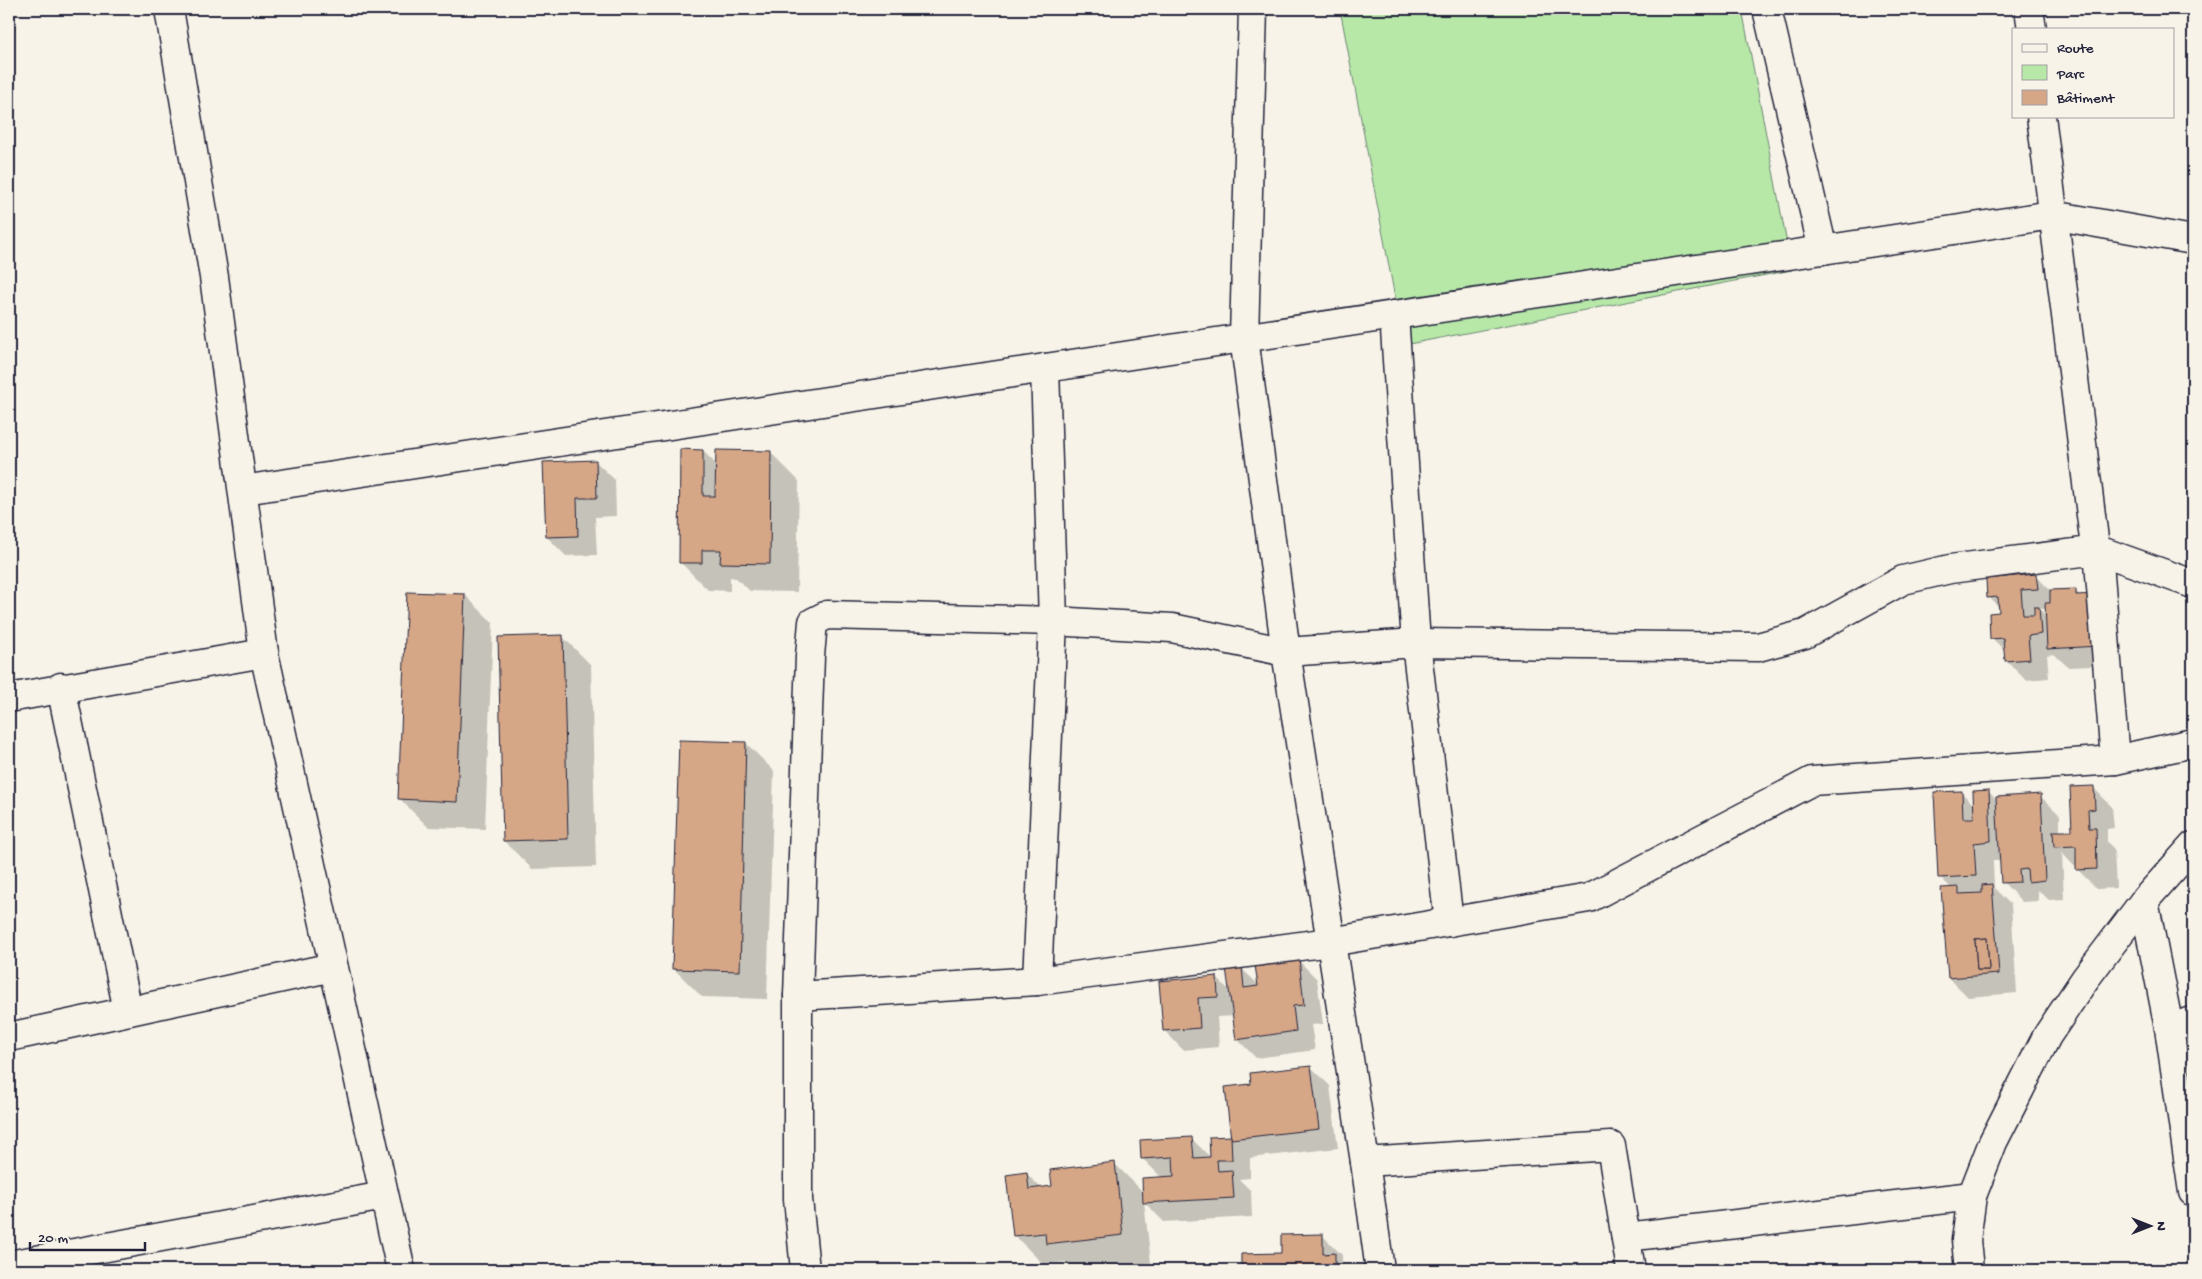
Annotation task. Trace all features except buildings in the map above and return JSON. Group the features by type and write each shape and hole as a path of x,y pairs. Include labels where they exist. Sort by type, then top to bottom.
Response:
{"street":[{"path":"169,9 214,277 264,653 401,1270"},
{"path":"1253,9 1244,338 1286,652 1380,1270"},
{"path":"1768,9 1823,250"},
{"path":"2029,9 2032,28"},
{"path":"2041,118 2095,547 2098,550 2115,760"},
{"path":"242,490 2052,215 2193,240"},
{"path":"1394,316 1416,643 1449,922"},
{"path":"1037,981 1054,621 1045,368"},
{"path":"805,1270 798,1199 798,996 810,656 813,622 827,615 1054,621 1172,628 1286,652 1416,643 1758,648 1805,634 1903,580 1950,569 2098,550 2193,584"},
{"path":"9,698 61,687 264,653"},
{"path":"61,687 128,1011"},
{"path":"798,996 1037,981 1330,942 1590,898 1812,781 2115,760 2193,743"},
{"path":"1969,1270 1966,1240 1972,1196 1993,1142 2047,1036 2085,980 2144,901 2193,846"},
{"path":"2144,901 2181,1024 2193,1192"},
{"path":"9,1037 333,967"},
{"path":"1365,1162 1611,1146 1631,1270"},
{"path":"9,1265 384,1196"},
{"path":"1626,1237 1972,1196"}],"green space":[{"path":"1340,9 1742,9 1792,270 1404,345"}]}
